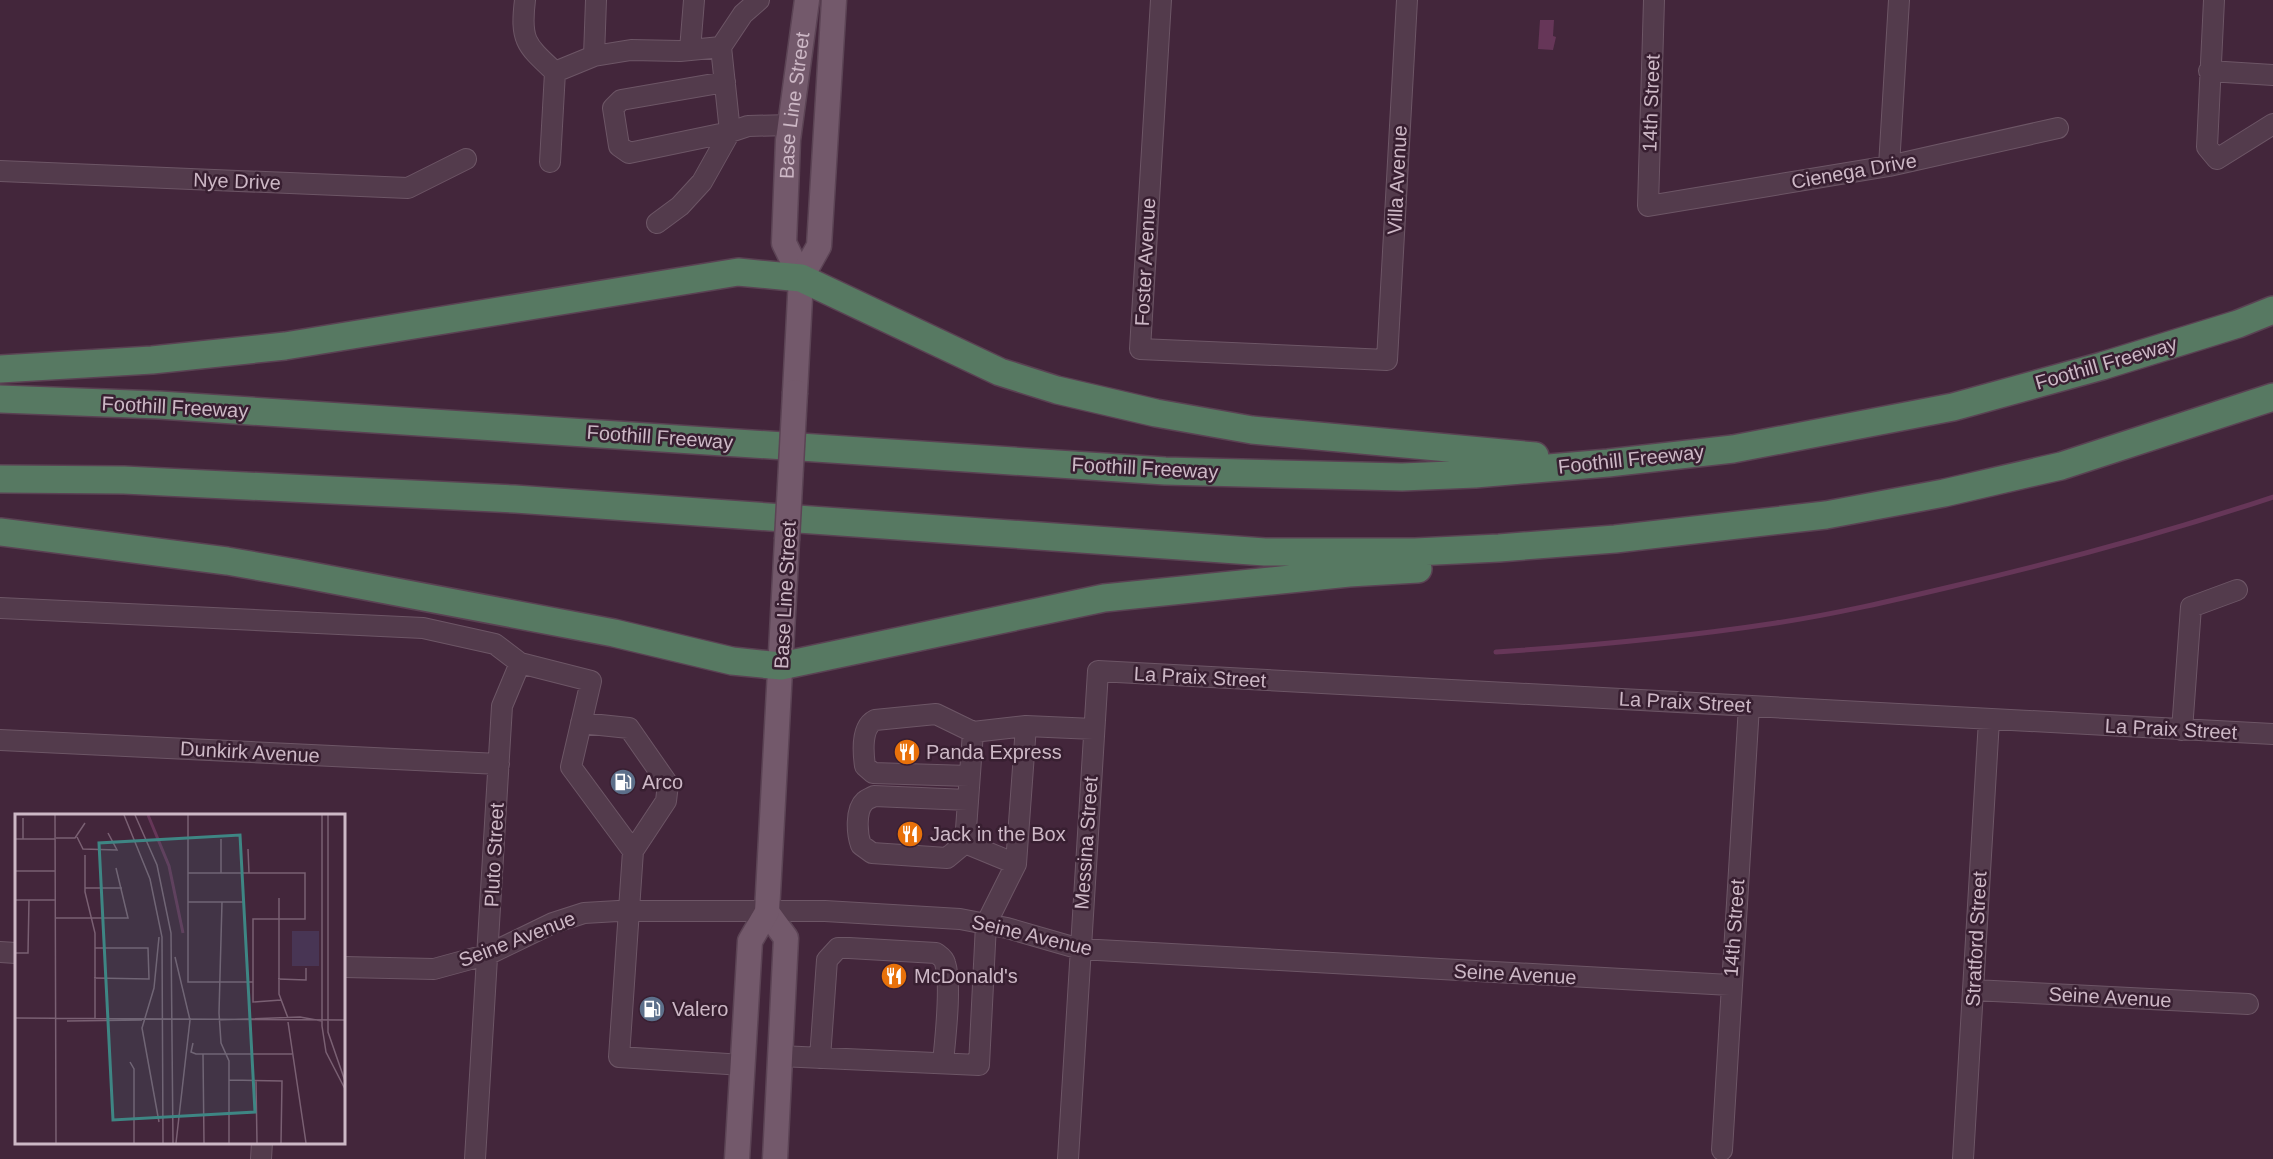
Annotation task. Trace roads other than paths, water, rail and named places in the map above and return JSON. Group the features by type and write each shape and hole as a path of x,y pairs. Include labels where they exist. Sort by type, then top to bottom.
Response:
{"highway":[{"path":"0,369 161,359 285,346 738,272 801,278 1000,372 1079,396 1156,413 1252,430 1608,462"},
{"name":"Foothill Freeway","path":"0,399 159,405 1165,471 1402,477 1475,474 1733,449 1953,407 2102,366 2238,324 2273,310"},
{"path":"0,532 297,573 603,631 732,660 781,666 1104,598 1349,573 1522,564 1691,548 1826,515 1944,493 2061,466 2271,398"},
{"path":"0,478 124,480 515,499 1265,552 1415,552 1499,548 1615,539 1826,515"}],"main road":[{"name":"Base Line Street","path":"801,278 784,243 790,125 807,0"},
{"name":"Base Line Street","path":"737,1159 750,941 767,912 801,278 819,246 834,0"},
{"path":"767,912 786,938 775,1159"}],"street":[{"path":"525,0 523,31 532,50 555,72 550,162"},
{"path":"594,56 596,0"},
{"path":"690,50 694,0"},
{"path":"657,223 680,206 702,182 730,132 722,47 743,14 759,0"},
{"name":"Foster Avenue","path":"1161,0 1140,349 1387,360"},
{"name":"Villa Avenue","path":"1387,360 1407,0"},
{"name":"14th Street","path":"1648,206 1654,0"},
{"path":"1889,166 1899,0"},
{"path":"2214,0 2207,147 2217,159 2273,124"},
{"path":"555,72 594,56 631,50 690,50 722,47"},
{"path":"2209,71 2273,75"},
{"path":"725,82 621,99 613,108 619,146 630,153 730,132 748,126 790,125"},
{"name":"Cienega Drive","path":"1648,206 1889,166 2058,128"},
{"name":"Nye Drive","path":"0,171 408,188 466,159"},
{"path":"2182,729 2191,607 2237,590"},
{"path":"0,608 423,628 495,644 520,663 591,681 572,767 633,851"},
{"name":"Pluto Street","path":"475,1159 502,706 520,663"},
{"name":"La Praix Street","path":"1098,671 2273,734"},
{"name":"Messina Street","path":"1068,1159 1098,671"},
{"name":"14th Street","path":"1722,1150 1730,986 1749,706"},
{"path":"969,776 873,772 865,766 866,729 869,723 875,720 936,714 973,732 1026,726 1094,729"},
{"name":"Stratford Street","path":"1963,1159 1989,720"},
{"path":"581,723 629,728 668,784 666,801 633,851 627,911 619,1057 743,1065"},
{"path":"779,1056 979,1065 986,924 1016,864 1026,726"},
{"path":"968,800 874,796 865,801 861,809 858,827 861,845 872,853 947,858 965,843 973,732"},
{"name":"Dunkirk Avenue","path":"0,740 499,764"},
{"path":"965,843 1016,864"},
{"name":"Seine Avenue","path":"345,968 434,969 489,954 533,931 584,913 825,910 960,919 1080,949 1730,986"},
{"path":"820,1058 827,960 838,948 936,953 942,956 948,981 958,990 948,1064"},
{"name":"Seine Avenue","path":"1973,990 2248,1004"},
{"path":"261,1159 262,1144"}],"waterway":[{"path":"1496,652 1671,637 1776,623 1843,611 2074,556 2273,497"}],"place":[{"name":"Panda Express","path":"907,752"},
{"name":"Arco","path":"623,782"},
{"name":"Jack in the Box","path":"910,834"},
{"name":"McDonald's","path":"894,976"},
{"name":"Valero","path":"652,1009"}]}
